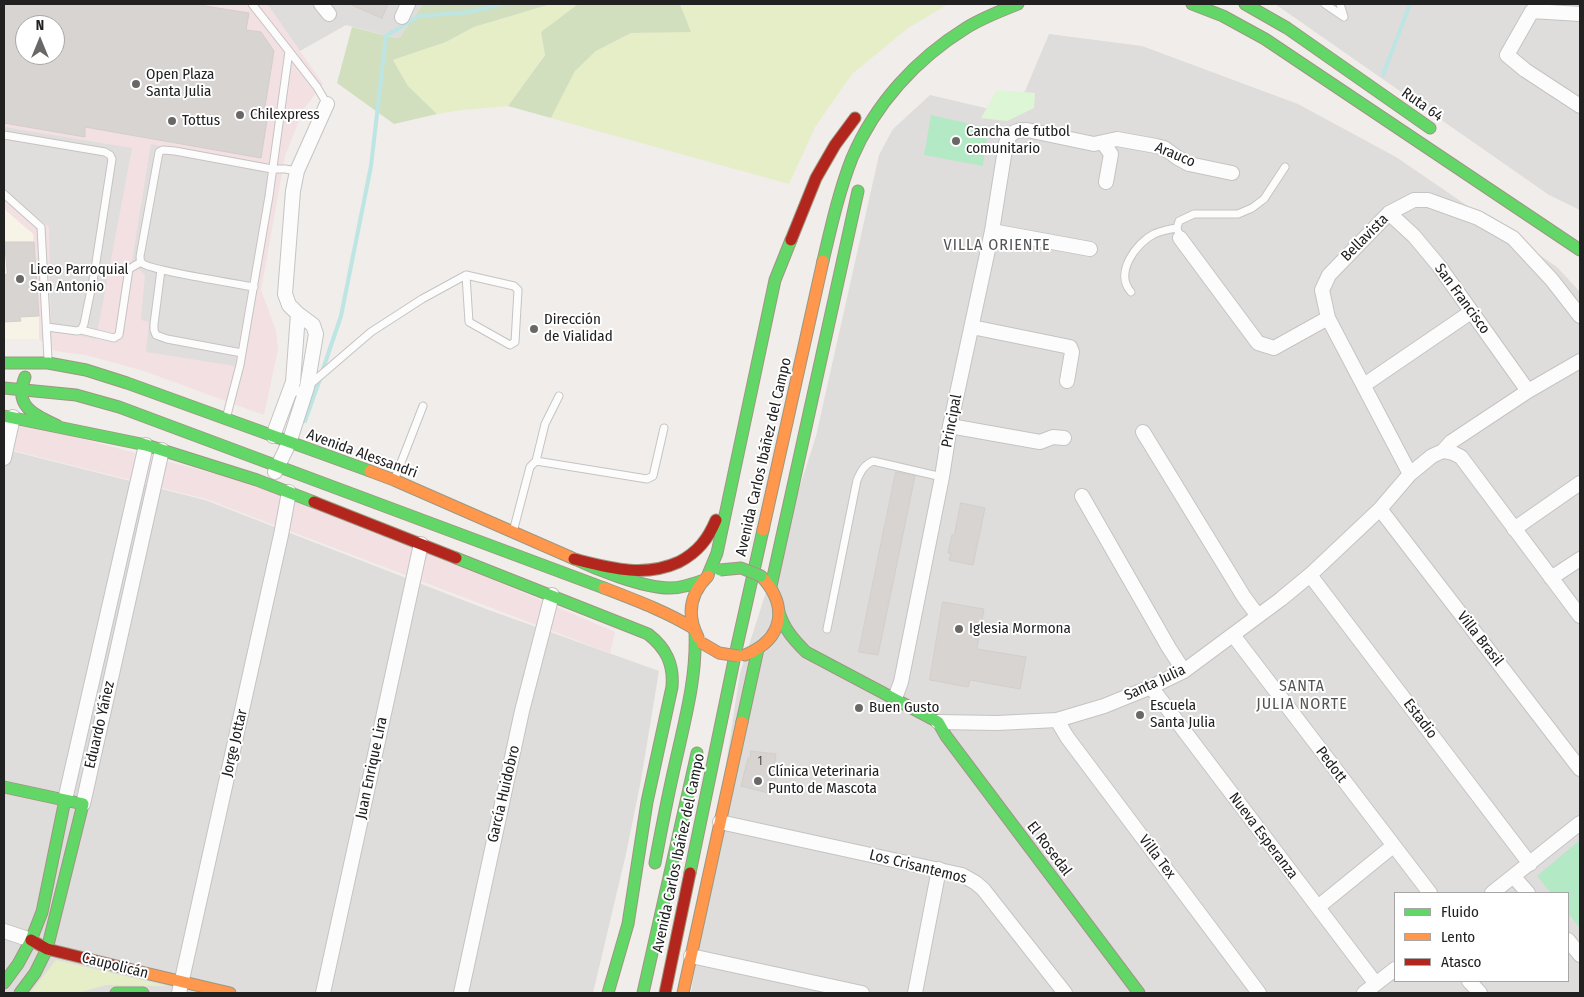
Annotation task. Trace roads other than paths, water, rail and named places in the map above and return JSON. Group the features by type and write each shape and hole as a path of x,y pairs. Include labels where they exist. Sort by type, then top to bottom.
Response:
{"main road":[{"name":"Avenida Carlos Ibáñez del Campo","path":"665,993 737,646 831,226 844,180 856,149 881,107 910,72 932,52 957,34 993,14 1018,4"},
{"path":"1192,4 1223,16 1251,31 1580,250"},
{"name":"Ruta 64","path":"1245,4 1286,28 1442,136"},
{"path":"884,122 910,72"},
{"path":"654,871 693,682 696,656 694,630 690,615 691,602 717,553 775,280 816,178 830,153 863,106"},
{"path":"827,182 855,118"},
{"path":"770,586 788,513 860,181"},
{"name":"Avenida Alessandri","path":"4,363 48,364 86,370 155,392 289,443 394,480 574,558 630,580 669,588 683,587 705,578"},
{"path":"58,426 30,411 22,401 21,388 24,377 32,372 86,370"},
{"path":"4,388 21,388 76,395 119,407 672,614 694,630 702,643 719,654 738,656 749,654 760,648 774,634 778,623 779,612 776,595 770,586 761,576 748,569 741,568 726,568 705,578"},
{"path":"8,416 146,445 257,480 552,595 648,634 654,639 665,651 672,668 672,687 647,802 628,924 608,993"},
{"path":"574,558 633,572 654,571 679,562 704,545 710,537 731,482"},
{"name":"Avenida Carlos Ibáñez del Campo","path":"735,584 742,556"},
{"name":"Santa Julia","path":"779,612 781,621 790,637 806,652 938,722"},
{"path":"718,660 722,641"},
{"path":"683,993 760,648"},
{"name":"Santa Julia","path":"760,648 781,648 806,652"},
{"name":"El Rosedal","path":"938,722 946,736 1139,993"},
{"name":"Avenida Carlos Ibáñez del Campo","path":"643,993 699,746"},
{"path":"4,787 83,804"},
{"name":"Eduardo Yáñez","path":"4,983 18,964 31,940 42,912 65,800"},
{"name":"Eduardo Yáñez","path":"20,993 35,973 47,950 83,804"},
{"name":"Caupolicán","path":"31,940 47,950 180,988 230,993"},
{"path":"633,993 634,979"},
{"name":"Caupolicán","path":"116,993 143,993"}],"street":[{"path":"402,17 408,4"},
{"path":"1580,14 1532,11 1507,55 1525,70 1580,106"},
{"path":"257,480 272,476 278,468 289,443 307,387 316,334 313,324 289,305 286,294 293,191 297,171 327,104"},
{"name":"Arauco","path":"1006,143 1008,136 1019,130 1094,144 1117,139 1164,148 1184,162 1232,173"},
{"name":"Principal","path":"895,698 901,682 942,477 950,426 992,231 1006,143"},
{"path":"1103,143 1111,154 1106,182"},
{"name":"Bellavista","path":"1410,474 1328,318 1322,290 1329,275 1389,212 1414,200 1428,200 1478,218 1513,238 1552,280 1580,316"},
{"name":"San Francisco","path":"1389,212 1438,266 1528,391"},
{"path":"992,231 1090,249"},
{"path":"1178,233 1258,343 1274,348 1328,318"},
{"path":"1364,385 1471,312"},
{"path":"274,436 293,382 298,314"},
{"path":"972,327 1063,344 1070,347 1072,352 1067,380"},
{"name":"Santa Julia","path":"938,722 997,723 1057,720 1104,706 1184,671 1233,636 1310,575 1380,509 1410,474 1432,456 1443,451 1451,442 1528,391 1580,361"},
{"path":"4,458 8,416"},
{"path":"950,426 1040,442 1053,437 1064,438"},
{"path":"1143,432 1244,597 1258,616"},
{"name":"Eduardo Yáñez","path":"65,800 146,445"},
{"name":"Eduardo Yáñez","path":"83,804 162,450"},
{"path":"1443,451 1461,457 1580,616"},
{"path":"1514,529 1580,483"},
{"name":"Jorge Jottar","path":"180,988 282,535 289,492"},
{"path":"1082,496 1184,671"},
{"name":"Villa Brasil","path":"1380,509 1580,769"},
{"name":"Juan Enrique Lira","path":"323,993 421,544"},
{"path":"1552,578 1580,559"},
{"name":"Estadio","path":"1310,575 1530,864"},
{"name":"García Huidobro","path":"461,993 522,711 552,595"},
{"name":"Pedott","path":"1233,636 1429,892"},
{"name":"Nueva Esperanza","path":"1151,687 1376,984"},
{"name":"Villa Tex","path":"1057,720 1067,737 1259,993"},
{"name":"Los Crisantemos","path":"720,822 962,875 983,889 1064,993"},
{"path":"1493,892 1580,823"},
{"path":"1318,907 1393,846"},
{"path":"915,993 938,869"},
{"path":"1514,877 1527,892"},
{"name":"Caupolicán","path":"4,931 31,940"},
{"path":"1569,941 1580,955"},
{"path":"691,956 862,993"},
{"path":"1364,993 1394,970"},
{"path":"1470,982 1480,993"}],"lane":[{"path":"252,4 317,87 327,104"},
{"path":"1325,4 1344,17 1340,4"},
{"path":"226,419 242,353 254,287 289,51"},
{"path":"4,135 105,152 112,159 94,276 84,324 81,330"},
{"path":"141,262 141,252 159,152 163,150 174,151 272,169 297,171"},
{"path":"1131,292 1127,288 1125,278 1130,255 1140,245 1153,235 1178,233 1179,221 1194,214 1238,214 1252,208 1264,199 1285,167"},
{"path":"4,194 41,227 48,364"},
{"path":"47,327 81,330 114,338 119,335 129,269 141,262"},
{"path":"141,262 161,270 254,287"},
{"path":"161,270 154,324 156,335 167,339 242,353"},
{"path":"289,395 307,387 371,332 422,299 466,275 514,286 518,290 515,342 510,345 469,322 466,275"},
{"path":"513,531 530,467 536,461 545,424 559,396"},
{"path":"394,480 423,406"},
{"path":"536,461 647,479 653,476 664,428"},
{"path":"827,629 856,480 866,464 873,461 942,477"}],"waterway":[{"path":"322,372 341,316 371,166 386,36 419,16 470,12 502,4"},
{"path":"1383,75 1410,4"},
{"path":"305,421 320,379"}],"place":[{"name":"Open Plaza Santa Julia","path":"136,84"},
{"name":"Chilexpress","path":"240,115"},
{"name":"Tottus","path":"172,121"},
{"name":"Cancha de futbol comunitario","path":"956,141"},
{"name":"Liceo Parroquial San Antonio","path":"20,279"},
{"name":"Dirección de Vialidad","path":"534,329"},
{"name":"Iglesia Mormona","path":"959,629"},
{"name":"Buen Gusto","path":"859,708"},
{"name":"Escuela Santa Julia","path":"1140,715"},
{"name":"Clínica Veterinaria Punto de Mascota","path":"758,781"}],"district":[{"name":"VILLA ORIENTE","path":"997,246"},
{"name":"SANTA JULIA NORTE","path":"1302,696"}]}
